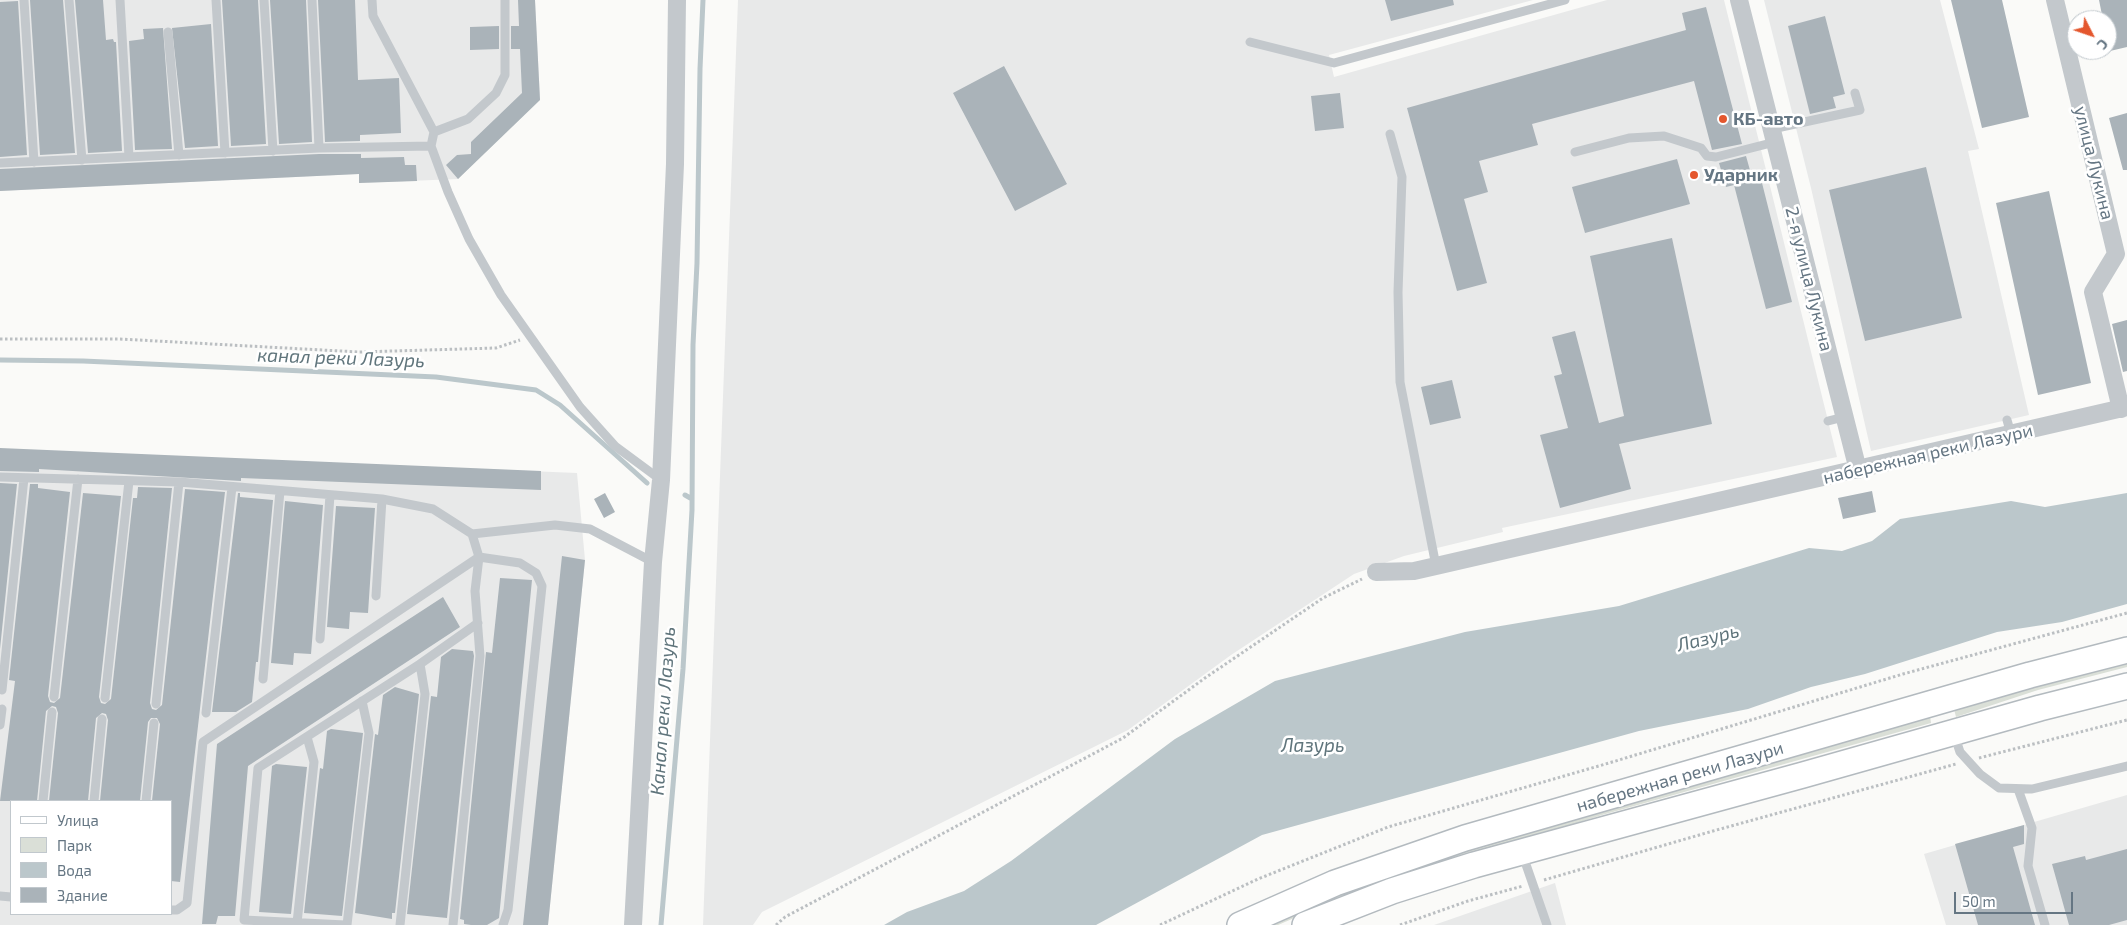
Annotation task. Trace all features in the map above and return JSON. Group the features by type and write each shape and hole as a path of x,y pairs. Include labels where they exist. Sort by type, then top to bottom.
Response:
{"main road":[{"name":"набережная реки Лазури","path":"1240,925 1335,883 1439,846 1940,701 2127,650"},
{"name":"набережная реки Лазури","path":"1305,925 1410,885 1474,865 1954,734 2040,708 2127,686"},
{"path":"1940,701 1954,734"}],"street":[{"path":"633,925 653,562 661,480 675,164 677,0"},
{"name":"2-я улица Лукина","path":"1739,0 1773,136 1836,419 1858,470"},
{"name":"улица Лукина","path":"2055,0 2116,254 2093,292 2124,408"},
{"name":"набережная реки Лазури","path":"1376,572 1414,570 1436,566 1858,470 2009,427 2124,408"}],"lane":[{"path":"24,0 34,162"},
{"path":"69,0 82,160"},
{"path":"120,0 129,158"},
{"path":"216,0 224,153"},
{"path":"264,0 273,151"},
{"path":"312,0 319,148"},
{"path":"372,0 373,16 434,132 431,146 469,239 501,295 580,407 615,446 661,480"},
{"path":"434,132 468,119 496,93 505,75 505,0"},
{"path":"1250,42 1334,64 1565,0"},
{"path":"168,32 179,155"},
{"path":"1575,152 1629,138 1664,136 1701,148 1707,156 1716,157 1773,136 1860,110 1855,93"},
{"path":"1390,134 1402,177 1398,292 1400,382 1436,566"},
{"path":"0,163 319,148 431,146"},
{"path":"0,477 179,482 382,499 433,509 472,534 555,525 590,529 653,562"},
{"path":"2,690 24,478"},
{"path":"54,698 78,479"},
{"path":"105,698 129,481"},
{"path":"156,704 179,482"},
{"path":"206,713 232,487"},
{"path":"263,679 280,491"},
{"path":"320,639 330,495"},
{"path":"376,596 382,499"},
{"path":"453,925 480,656 475,591 479,558 472,534"},
{"path":"172,910 177,910 187,903 203,742 479,558 520,563 536,573 542,586 508,910 503,925"},
{"path":"362,701 369,733 346,925 244,920 243,911 258,768 307,737 362,701 420,664 478,623"},
{"path":"400,925 425,694 420,664"},
{"path":"0,726 2,709"},
{"path":"43,800 52,712"},
{"path":"94,800 102,719"},
{"path":"146,800 154,723"},
{"path":"1954,734 1960,752 1980,774 1999,788 2032,789 2127,766"},
{"path":"298,923 314,762 307,737"},
{"path":"2018,789 2032,828 2028,866 2045,925"},
{"path":"1522,853 1546,925"}],"path":[{"path":"0,339 120,338 358,352 496,348 529,336"},
{"path":"776,925 785,917 1123,738 1205,678 1323,598 1376,572"},
{"path":"1160,925 1258,879 1388,827 1610,763 1903,674 2127,613"},
{"path":"1400,925 1468,901 1533,884 1713,831 1968,761 2127,720"}],"shaded area":[{"path":"0,0 535,0 540,100 458,179 359,183 359,174 0,191"},
{"path":"738,0 1533,0 1329,55 1334,77 1607,0 1724,0 1837,457 1502,528 1503,532 1404,556 1354,574 1231,655 1128,730 762,912 753,925 703,925"},
{"path":"1764,0 1940,0 1979,149 1968,151 2029,415 1871,451 1811,188"},
{"path":"0,449 577,473 585,560 548,925 0,925"},
{"path":"2127,795 2127,925 1946,925 1924,854"},
{"path":"1555,883 1566,925 1434,925"}],"green space":[{"path":"2127,660 2127,667 2038,690 1956,717 1954,709"},
{"path":"1930,716 1931,723 1602,815 1345,896 1278,925 1259,925 1440,856"}],"water":[{"name":"Лазурь","path":"2127,493 2127,604 2062,622 1997,632 1865,674 1811,687 1748,709 1639,731 1262,835 1096,925 884,925 907,912 964,891 1011,861 1175,739 1275,681 1465,632 1619,606 1809,548 1842,551 1872,541 1900,519 2011,501 2045,507"}],"building":[{"path":"30,0 63,0 75,153 40,155"},
{"path":"75,0 103,0 106,40 113,39 116,42 122,151 88,153"},
{"path":"222,0 258,0 266,144 231,146"},
{"path":"270,0 306,0 312,142 279,144"},
{"path":"318,0 355,0 358,80 399,78 401,133 360,135 360,141 325,142"},
{"path":"518,0 535,0 540,100 458,179 446,165 457,155 471,154 471,142 522,93 520,49 511,49 511,26 519,26"},
{"path":"1385,0 1453,0 1454,5 1391,21"},
{"path":"1951,0 2002,0 2029,117 1982,128"},
{"path":"2099,0 2127,0 2127,47 2117,49 2117,10 2101,10"},
{"path":"18,1 27,155 0,157 0,2"},
{"path":"1706,7 1742,144 1712,150 1694,81 1532,124 1538,145 1479,161 1488,192 1464,199 1487,283 1457,291 1407,108 1686,30 1682,13"},
{"path":"1825,16 1845,94 1833,97 1836,108 1810,114 1788,26"},
{"path":"211,24 218,146 185,148 172,28"},
{"path":"499,26 499,49 470,50 470,27"},
{"path":"163,28 172,149 135,150 129,41 144,39 143,29"},
{"path":"1004,66 1067,184 1015,211 953,93"},
{"path":"1340,93 1344,128 1315,131 1311,96"},
{"path":"2127,113 2127,170 2123,170 2109,118"},
{"path":"319,154 361,154 361,158 404,157 405,165 416,165 417,181 359,183 359,174 0,191 0,169"},
{"path":"1746,156 1753,181 1761,179 1792,302 1766,309 1734,185 1726,187 1719,163"},
{"path":"1677,159 1690,204 1585,233 1572,187"},
{"path":"1926,167 1962,318 1865,341 1829,190"},
{"path":"2049,191 2091,383 2038,395 1996,203"},
{"path":"1672,238 1712,424 1619,444 1631,489 1560,508 1540,435 1568,428 1554,376 1562,374 1552,337 1575,331 1599,423 1624,416 1590,256"},
{"path":"2127,320 2127,371 2123,372 2112,324"},
{"path":"1452,380 1461,418 1430,425 1421,387"},
{"path":"0,448 541,471 541,490 241,478 241,481 39,469 39,472 0,471"},
{"path":"0,483 17,484 0,649"},
{"path":"30,484 38,484 38,488 70,492 48,696 50,702 54,703 60,698 83,493 121,496 99,697 101,703 105,704 111,699 133,498 137,498 138,487 172,488 150,703 152,709 156,710 162,705 185,489 225,492 180,882 172,881 172,800 152,800 160,724 157,718 151,718 148,722 140,800 100,800 108,720 106,714 102,713 96,718 88,800 49,800 58,713 56,707 52,706 46,711 37,800 0,801 15,681 9,680"},
{"path":"1872,491 1876,512 1843,519 1838,498"},
{"path":"238,493 240,493 240,497 273,500 258,662 256,662 252,702 236,712 212,712"},
{"path":"605,493 615,512 604,518 594,499"},
{"path":"285,501 323,505 311,654 294,653 293,665 271,663"},
{"path":"336,506 375,508 368,613 350,612 349,629 327,627"},
{"path":"562,556 585,560 548,925 523,925"},
{"path":"500,578 532,580 499,918 487,925 471,925 464,924 464,920 460,919 486,652 492,653"},
{"path":"443,597 460,627 248,766 235,916 218,916 216,924 202,924 217,744"},
{"path":"452,649 473,651 474,656 447,918 407,914 431,696 437,697 441,657"},
{"path":"395,687 419,694 395,913 392,913 392,919 355,913 375,734 378,735 383,695"},
{"path":"331,729 363,733 342,916 304,913 320,768 323,769 327,731"},
{"path":"276,764 307,767 291,914 259,912 272,766"},
{"path":"2024,825 2024,844 2013,847 2035,925 1978,925 1955,844"},
{"path":"2127,849 2127,920 2109,925 2069,925 2052,864 2085,856 2086,860"}],"waterway":[{"name":"Канал реки Лазурь","path":"661,925 683,669 692,510 693,345 697,263 703,0"},
{"name":"канал реки Лазурь","path":"0,360 83,361 436,377 536,390 560,405 647,483"},
{"path":"685,495 692,499"}],"place":[{"name":"КБ-авто","path":"1723,119"},
{"name":"Ударник","path":"1694,175"}]}
